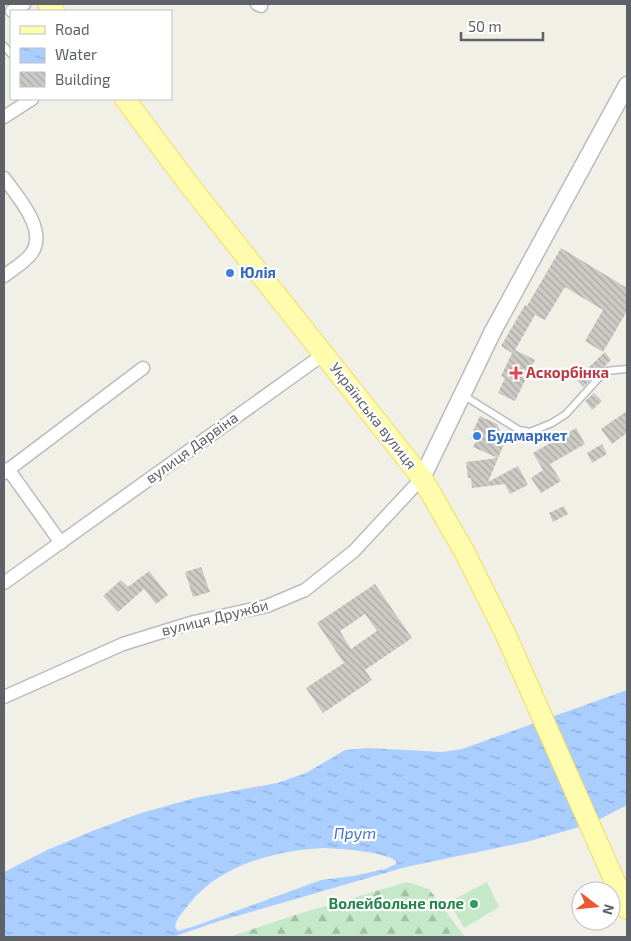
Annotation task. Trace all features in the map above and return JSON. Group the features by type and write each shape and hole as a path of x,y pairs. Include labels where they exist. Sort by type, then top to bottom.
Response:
{"main road":[{"name":"Українська вулиця","path":"126,100 196,193 422,478"},
{"path":"422,478 464,551 505,633 627,909"}],"street":[{"name":"Українська вулиця","path":"422,478 493,332 627,85"},
{"path":"4,117 30,100"},
{"path":"4,178 33,222 37,233 37,244 26,260 4,276"},
{"name":"вулиця Дарвіна","path":"4,583 324,354"},
{"path":"61,543 6,471 142,368"},
{"name":"вулиця Дружби","path":"4,697 123,644 194,622 267,606 305,590 354,551 422,478"}],"lane":[{"path":"462,394 518,430 530,432 552,423 566,414 605,371 627,369"}],"green space":[{"path":"407,882 429,889 465,937 229,937 298,914"},
{"name":"Волейбольне поле","path":"487,882 499,907 464,928 449,902"}],"water":[{"name":"Прут","path":"627,690 627,805 600,819 573,829 526,842 406,867 216,922 173,937 4,937 4,872 47,850 95,830 141,813 195,798 277,783 306,773 345,750 368,748 442,752 462,749","holes":["325,848 362,851 381,855 396,861 396,864 385,869 353,876 321,880 195,926 178,931 175,927 180,915 202,890 216,879 233,870 269,856 306,849"]}],"building":[{"path":"561,248 627,288 627,311 603,352 585,341 603,310 565,287 545,320 535,315 515,350 535,360 515,401 498,393 505,378 501,376 512,353 501,346"},
{"path":"605,352 611,360 583,387 576,379"},
{"path":"594,393 602,401 592,410 585,401"},
{"path":"627,411 627,433 612,444 601,429"},
{"path":"480,416 497,424 501,433 497,441 504,444 488,482 518,466 528,485 510,494 505,484 472,488 471,478 468,478 466,462 498,458 473,447 476,441 470,438"},
{"path":"576,428 585,444 550,464 561,481 541,493 531,478 543,470 533,453"},
{"path":"602,444 607,454 592,463 587,453"},
{"path":"564,506 568,514 553,522 549,513"},
{"path":"201,567 210,592 193,597 185,572"},
{"path":"149,571 168,595 156,604 144,589 118,612 103,596 121,580 128,587"},
{"path":"375,584 412,638 365,670 372,680 323,713 306,688 344,663 317,623","holes":["365,614 377,631 351,649 340,631"]}],"place":[{"name":"Юлія","path":"230,273"},
{"name":"Аскорбінка","path":"516,373"},
{"name":"Будмаркет","path":"477,436"},
{"name":"Волейбольне поле","path":"474,904"}]}
